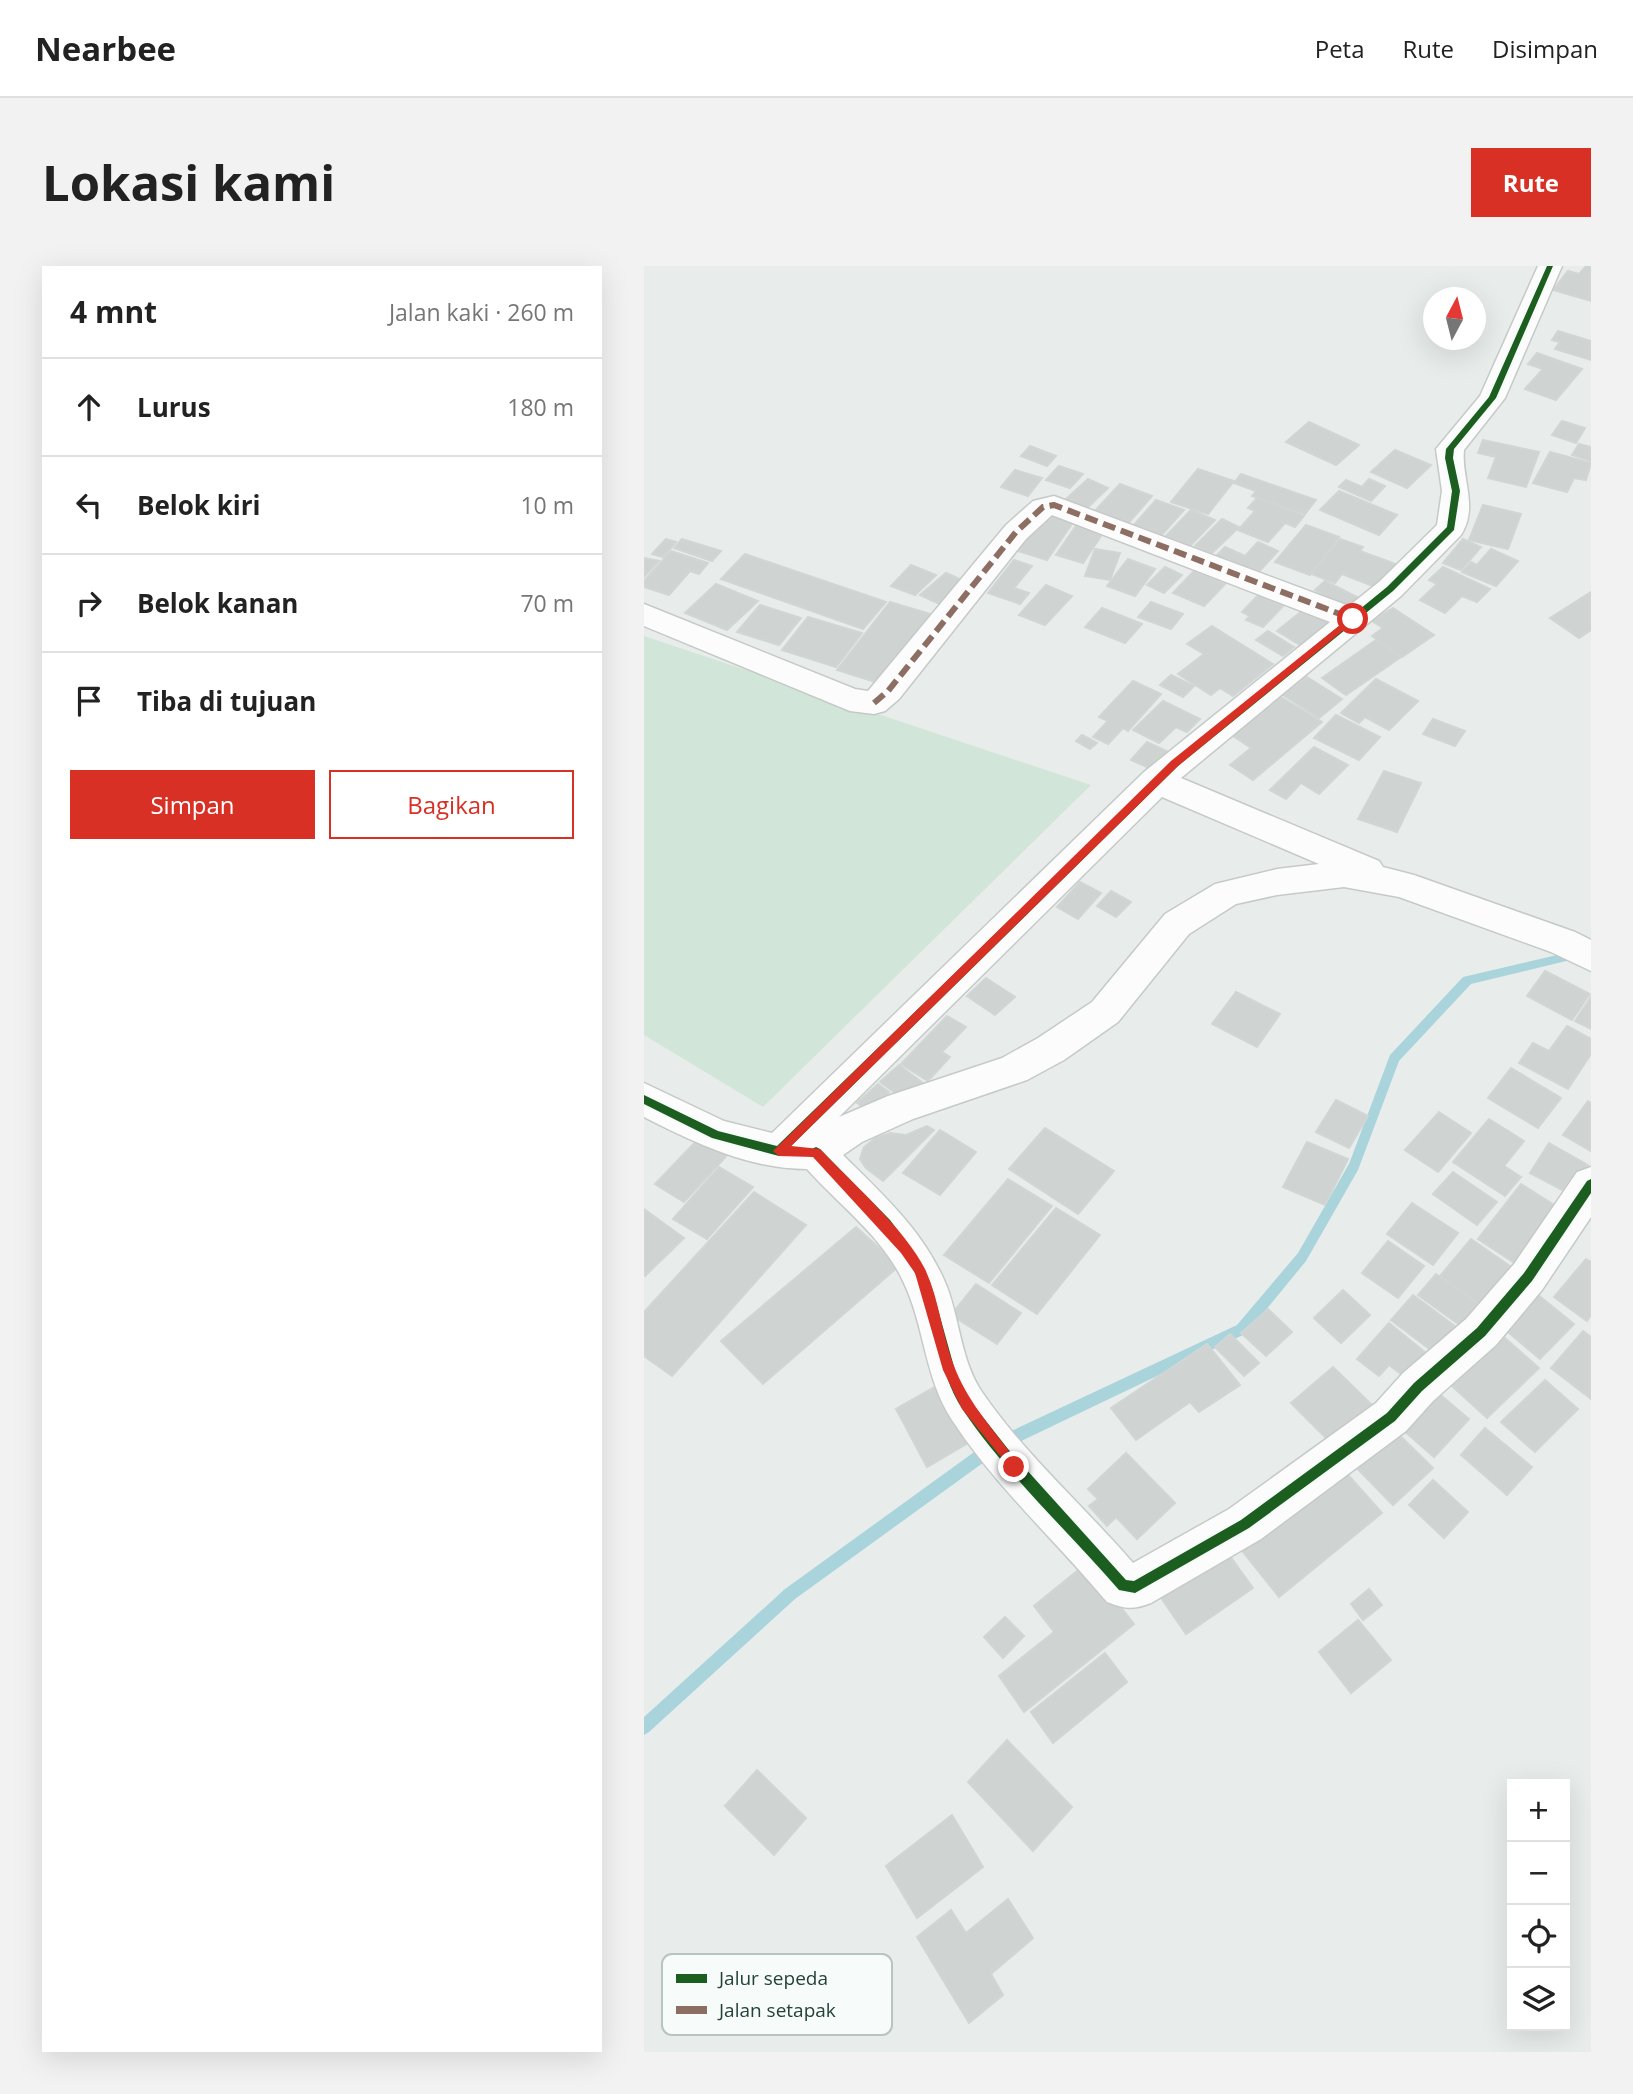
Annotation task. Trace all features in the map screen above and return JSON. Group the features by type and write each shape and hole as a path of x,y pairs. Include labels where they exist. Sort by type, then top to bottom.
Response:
{"street":[{"path":"797,1152 1156,782 1390,589 1451,528 1456,491 1448,458 1450,449 1492,398 1550,266"},
{"path":"644,614 850,700 874,703 888,691 1016,532 1043,507 1054,505 1353,619"},
{"path":"1156,782 1402,884 1577,949"},
{"path":"797,1152 901,1107 1014,1069 1051,1049 1105,1013 1177,924 1227,893 1277,882 1344,874 1402,884"},
{"path":"644,1099 716,1135 797,1152 865,1202 906,1249 920,1271 949,1370 966,1405 1014,1467 1123,1586 1135,1587 1245,1524 1391,1418 1418,1387 1481,1332 1520,1286 1591,1184"}],"green space":[{"path":"644,636 1091,785 763,1107 644,1035"}],"building":[{"path":"1586,266 1591,266 1591,301 1553,290 1568,271 1579,274"},
{"path":"1558,331 1591,341 1591,360 1555,349 1560,342 1552,340"},
{"path":"1537,353 1582,369 1556,400 1525,389 1543,369 1528,364"},
{"path":"1562,421 1585,428 1576,443 1552,435"},
{"path":"1309,422 1359,445 1336,465 1286,442"},
{"path":"1483,440 1539,452 1526,487 1488,478 1496,457 1478,453"},
{"path":"1579,444 1591,447 1591,461 1572,455"},
{"path":"1030,446 1056,456 1047,466 1021,456"},
{"path":"1395,450 1431,465 1407,488 1371,472"},
{"path":"1550,452 1591,463 1586,480 1574,478 1567,492 1533,483"},
{"path":"1059,466 1083,474 1070,488 1046,480"},
{"path":"1198,469 1234,481 1208,514 1171,502"},
{"path":"1015,470 1042,478 1028,496 1001,487"},
{"path":"1241,474 1316,500 1305,514 1252,496 1256,491 1234,483"},
{"path":"1088,479 1108,488 1085,510 1064,501"},
{"path":"1369,479 1385,486 1371,501 1339,487 1346,480 1362,487"},
{"path":"1120,484 1152,496 1125,527 1092,514"},
{"path":"1339,491 1397,515 1379,535 1320,510"},
{"path":"1257,498 1304,516 1295,527 1285,523 1268,542 1238,530 1255,511 1248,508"},
{"path":"1156,500 1184,510 1159,538 1132,527"},
{"path":"1483,505 1521,514 1508,549 1469,540"},
{"path":"1048,510 1076,518 1047,560 1018,551"},
{"path":"1191,510 1215,520 1190,546 1166,536"},
{"path":"1222,519 1239,527 1212,553 1195,546"},
{"path":"1078,523 1105,530 1083,563 1056,555"},
{"path":"1306,525 1339,537 1310,575 1275,562"},
{"path":"666,539 676,542 663,557 652,554"},
{"path":"682,539 721,551 712,561 674,548"},
{"path":"1340,539 1363,547 1360,551 1401,566 1383,590 1342,574 1335,583 1312,574"},
{"path":"1463,539 1481,547 1461,570 1443,563"},
{"path":"1258,542 1278,551 1256,575 1215,557 1225,547 1245,556"},
{"path":"1095,549 1120,553 1110,580 1085,576"},
{"path":"1491,549 1518,561 1496,586 1462,572 1471,562 1477,565"},
{"path":"671,551 708,563 699,574 690,571 669,595 644,587 644,581"},
{"path":"745,554 886,602 863,629 721,579"},
{"path":"644,558 659,561 644,577"},
{"path":"1128,559 1155,569 1135,596 1107,586"},
{"path":"1014,560 1032,566 1014,588 1029,593 1020,604 988,593"},
{"path":"911,565 936,575 915,595 891,586"},
{"path":"1165,567 1182,575 1164,593 1147,585"},
{"path":"1443,567 1490,589 1477,602 1462,596 1445,613 1420,600 1437,584 1429,580"},
{"path":"1194,571 1225,584 1204,606 1173,593"},
{"path":"946,573 971,584 946,607 920,595"},
{"path":"1325,581 1365,601 1355,611 1315,590"},
{"path":"716,584 758,601 727,630 685,613"},
{"path":"1046,585 1072,596 1045,625 1019,615"},
{"path":"1263,590 1288,601 1263,627 1246,620 1250,616 1242,612"},
{"path":"1591,592 1591,630 1579,638 1550,618"},
{"path":"890,602 937,616 885,685 837,670"},
{"path":"1151,602 1183,614 1171,629 1138,617"},
{"path":"1311,604 1334,617 1300,645 1277,631"},
{"path":"760,605 801,618 779,645 737,632"},
{"path":"1102,608 1142,624 1125,643 1085,627"},
{"path":"1393,608 1434,635 1402,657 1372,636 1383,628 1372,621"},
{"path":"808,617 862,633 836,667 782,650"},
{"path":"1212,626 1273,664 1233,696 1220,688 1211,695 1178,674 1204,654 1187,644"},
{"path":"1268,631 1294,647 1283,656 1256,640"},
{"path":"1376,640 1401,657 1346,695 1322,678"},
{"path":"1171,675 1194,686 1183,697 1160,685"},
{"path":"1307,677 1342,699 1319,718 1283,695"},
{"path":"1376,679 1418,701 1389,730 1365,717 1359,723 1341,713"},
{"path":"1133,681 1161,694 1128,731 1123,728 1108,744 1093,737 1108,721 1099,717"},
{"path":"1281,697 1322,722 1253,780 1230,765 1251,748 1233,736"},
{"path":"1163,701 1200,719 1187,732 1176,727 1159,743 1133,730"},
{"path":"1336,715 1380,737 1359,760 1314,738"},
{"path":"1433,719 1465,731 1455,746 1423,734"},
{"path":"1082,735 1097,743 1090,749 1076,741"},
{"path":"1147,742 1171,753 1156,771 1131,760"},
{"path":"1314,747 1348,765 1319,794 1301,783 1286,799 1270,790"},
{"path":"1384,771 1421,783 1397,832 1358,819"},
{"path":"1080,882 1101,893 1078,919 1057,907"},
{"path":"1111,891 1131,902 1116,917 1097,906"},
{"path":"1545,971 1590,994 1572,1020 1527,996"},
{"path":"986,978 1015,997 995,1015 967,996"},
{"path":"1236,992 1280,1014 1257,1047 1212,1024"},
{"path":"1591,997 1591,1029 1575,1021"},
{"path":"947,1016 966,1027 942,1052 950,1057 928,1081 901,1064"},
{"path":"1567,1026 1591,1039 1591,1054 1568,1089 1519,1063 1533,1043 1549,1051"},
{"path":"899,1065 923,1083 905,1100 880,1082"},
{"path":"1511,1068 1561,1098 1538,1128 1488,1098"},
{"path":"878,1084 889,1092 868,1111 857,1103"},
{"path":"1336,1100 1368,1116 1349,1148 1316,1132"},
{"path":"1588,1101 1591,1103 1591,1151 1563,1135"},
{"path":"1439,1112 1471,1133 1438,1172 1405,1150"},
{"path":"1489,1119 1524,1141 1504,1166 1521,1177 1505,1196 1453,1162"},
{"path":"927,1126 934,1130 883,1181 866,1168 860,1159 864,1147 876,1138 890,1133 906,1135"},
{"path":"1045,1128 1114,1171 1078,1214 1009,1169"},
{"path":"940,1130 976,1152 940,1195 903,1173"},
{"path":"703,1134 731,1151 684,1202 655,1184"},
{"path":"1307,1142 1348,1159 1325,1205 1283,1187"},
{"path":"1549,1143 1588,1165 1570,1194 1530,1173"},
{"path":"719,1167 753,1187 707,1239 673,1219"},
{"path":"1453,1172 1497,1202 1477,1225 1433,1194"},
{"path":"1008,1179 1052,1206 989,1283 944,1255"},
{"path":"1521,1184 1562,1210 1519,1266 1478,1239"},
{"path":"754,1192 806,1225 672,1376 644,1356 644,1312"},
{"path":"1412,1203 1458,1233 1433,1265 1387,1234"},
{"path":"1056,1208 1100,1235 1037,1314 992,1285"},
{"path":"644,1209 684,1238 645,1276 644,1275"},
{"path":"856,1227 899,1266 763,1384 721,1341"},
{"path":"1471,1239 1517,1271 1487,1309 1440,1276"},
{"path":"1388,1241 1424,1266 1398,1298 1362,1273"},
{"path":"1586,1259 1591,1262 1591,1315 1587,1321 1554,1297"},
{"path":"1436,1274 1486,1309 1468,1331 1418,1295"},
{"path":"976,1284 1021,1313 997,1344 951,1315"},
{"path":"1343,1290 1370,1315 1341,1343 1314,1318"},
{"path":"1537,1294 1574,1324 1540,1359 1503,1328"},
{"path":"1413,1295 1460,1330 1439,1356 1391,1320"},
{"path":"1268,1309 1292,1332 1266,1356 1241,1333"},
{"path":"1389,1323 1426,1353 1405,1377 1389,1365 1379,1376 1357,1359"},
{"path":"1496,1330 1539,1368 1487,1418 1443,1378"},
{"path":"1583,1331 1591,1337 1591,1399 1551,1368"},
{"path":"1230,1334 1259,1363 1244,1376 1215,1347"},
{"path":"1207,1344 1240,1385 1199,1412 1190,1402 1136,1440 1111,1408"},
{"path":"1333,1367 1378,1411 1336,1448 1291,1403"},
{"path":"1545,1380 1578,1409 1535,1452 1501,1422"},
{"path":"938,1385 970,1442 927,1467 896,1409"},
{"path":"1430,1386 1469,1419 1434,1457 1395,1423"},
{"path":"1391,1427 1433,1468 1393,1505 1351,1462"},
{"path":"1485,1428 1532,1467 1507,1495 1461,1455"},
{"path":"1126,1453 1175,1503 1137,1539 1116,1517 1107,1526 1089,1506 1098,1499 1088,1489"},
{"path":"1341,1467 1382,1513 1279,1597 1239,1547"},
{"path":"1433,1480 1468,1512 1444,1538 1409,1505"},
{"path":"1219,1541 1253,1588 1186,1634 1153,1586"},
{"path":"1087,1563 1134,1624 1024,1712 999,1676 1054,1632 1034,1606"},
{"path":"1369,1589 1382,1605 1363,1620 1351,1604"},
{"path":"1005,1617 1024,1636 1003,1658 984,1637"},
{"path":"1358,1620 1391,1660 1351,1693 1319,1652"},
{"path":"1105,1653 1127,1682 1053,1743 1031,1712"},
{"path":"1007,1740 1072,1807 1033,1851 968,1782"},
{"path":"757,1770 806,1818 774,1855 725,1806"},
{"path":"952,1815 983,1867 917,1918 886,1866"},
{"path":"1008,1899 1033,1938 991,1974 1003,1995 969,2023 917,1937 951,1910 966,1933"}],"waterway":[{"path":"644,1727 790,1594 993,1447 1242,1329 1302,1257 1354,1166 1394,1058 1467,980 1591,951"}],"marked path":[{"path":"874,703 888,691 1016,532 1043,507 1054,505 1353,619"}],"cycle path":[{"path":"644,1099 716,1135 779,1151 1175,764 1390,589 1451,528 1456,491 1449,458 1450,449 1492,398 1550,266"},
{"path":"816,1152 886,1224 911,1255 927,1288 951,1374 967,1406 1023,1475 1123,1586 1135,1587 1245,1524 1391,1417 1418,1387 1481,1332 1528,1277 1591,1184"}],"route":[{"path":"1014,1467 966,1405 949,1370 932,1304 920,1271 906,1249 816,1152 779,1151 1175,764 1353,619"}]}
